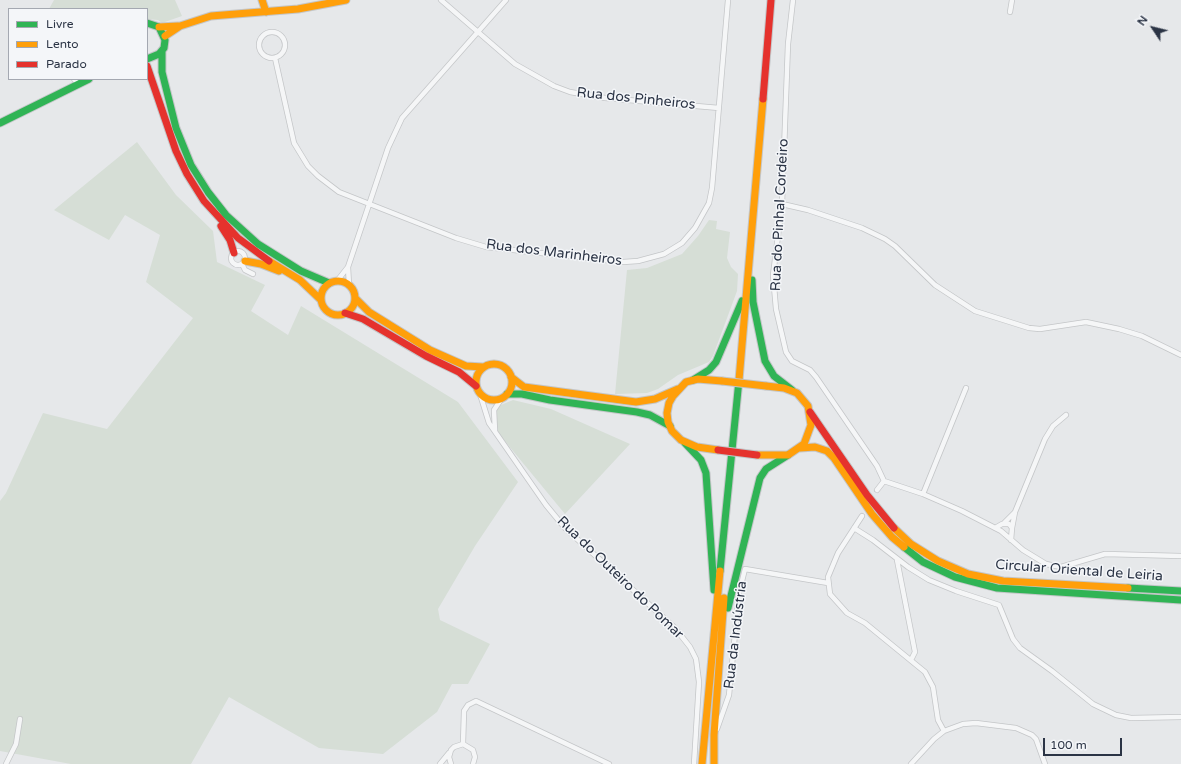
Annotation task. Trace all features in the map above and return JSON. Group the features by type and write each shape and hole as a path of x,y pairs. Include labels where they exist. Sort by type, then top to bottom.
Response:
{"main road":[{"path":"262,0 266,12"},
{"path":"164,36 180,26 211,16 266,12 346,0"},
{"path":"702,764 732,458 771,0"},
{"path":"714,764 714,735 751,274 775,0"},
{"path":"148,23 159,27 180,26"},
{"path":"159,27 164,36 165,44 162,52 163,77 176,128 191,165 208,192 230,219 258,244 301,271 329,283"},
{"path":"148,59 162,52"},
{"path":"148,68 176,151 187,174 230,240 234,253"},
{"path":"0,123 76,82"},
{"path":"210,209 248,247 293,276 321,300"},
{"path":"243,263 260,264 293,276"},
{"name":"Circular Oriental de Leiria","path":"751,274 753,302 765,361 774,376 805,402 820,429 846,460 867,495 889,523 911,544 938,561 968,574 1003,581 1181,591"},
{"path":"355,298 351,308 345,313 335,315 330,313 322,306 321,300 323,288 329,283 337,281 349,285 353,290 355,298 369,312 436,353 466,366 483,367 491,364 500,365 507,370 518,384 540,390 578,396 636,402 655,400 678,389 709,370 716,362 746,288"},
{"path":"345,313 363,319 426,356 459,372 476,386 480,394 490,400 522,394 550,400 637,412 650,416 670,426"},
{"path":"476,386 477,376 483,367"},
{"path":"505,396 510,388 511,377"},
{"path":"693,380 722,381 792,390"},
{"path":"678,389 668,408 667,417 676,436 701,460 707,478 714,588 710,658 711,670"},
{"path":"722,641 738,562 760,478 766,469 800,448 807,440 810,430 810,412"},
{"path":"685,443 697,447 718,450 776,456 788,455"},
{"name":"Circular Oriental de Leiria","path":"800,448 815,447 827,451 834,458 876,518 892,537 923,562 955,577 997,588 1181,600"}],"street":[{"name":"Rua dos Pinheiros","path":"441,0 477,32 526,71 554,86 570,92 605,98 719,108"},
{"path":"337,281 348,267 388,148 402,118 506,0"},
{"name":"Rua dos Marinheiros","path":"275,58 290,130 301,156 318,176 339,192 456,238 486,247 624,262 651,258 664,254 682,243 690,236 702,217 708,203 712,188 728,0"},
{"name":"Rua do Pinhal Cordeiro","path":"793,0 788,44 782,204 774,275 776,309 786,352 792,361 810,370 816,377 877,466 884,481"},
{"path":"1010,12 1012,0"},
{"path":"270,31 279,33 285,40 285,49 275,58 270,58 263,54 259,47 260,39 270,31"},
{"path":"782,204 808,210 862,228 885,239 895,246 935,285 975,311 1028,328 1040,329 1086,322 1107,326 1142,336 1181,355"},
{"path":"243,263 235,265 232,262 234,253 243,253 245,257 243,263 246,270 253,274"},
{"path":"348,267 349,285"},
{"path":"923,494 966,388"},
{"name":"Rua do Outeiro do Pomar","path":"480,394 489,423 495,433 546,505 565,528 675,628 687,643 696,659 699,682 694,764"},
{"path":"495,433 494,410 505,396"},
{"path":"1011,540 1015,512 1045,439 1053,426 1066,415"},
{"path":"877,490 884,481 923,494 957,508 995,528 1034,558 1055,566 1061,567 1105,554 1181,556"},
{"path":"995,528 1004,523 1015,512"},
{"path":"862,516 838,554 828,577 830,594 840,608 865,623 925,672 930,680 938,720 944,731"},
{"path":"1004,523 1009,524 1012,528"},
{"path":"854,528 879,544 898,560 938,584 999,605 1013,639 1020,648 1052,671 1093,704 1116,715 1131,718 1181,717"},
{"path":"898,560 915,652 911,660"},
{"name":"Rua da Indústria","path":"714,735 719,727 729,695 739,593 745,569 828,583"},
{"path":"463,744 464,711 468,704 476,701 609,764"},
{"path":"6,764 16,744 20,719"},
{"path":"911,764 934,739 944,731 963,724 976,722 1023,730 1032,735 1036,739 1045,764"},
{"path":"440,764 454,747 463,744 473,750 475,757 473,764"},
{"path":"451,750 449,757 451,764"}],"shaded area":[{"path":"54,0 175,0 182,16 162,23 158,20 148,19 148,8 50,8"},
{"path":"137,142 176,195 213,231 217,262 265,285 251,311 288,335 301,306 458,402 518,482 475,546 438,609 440,620 490,644 468,684 452,684 437,712 383,754 319,748 229,697 191,764 71,764 0,751 0,501 6,493 43,413 107,429 193,318 146,282 160,235 125,215 109,240 54,210"},
{"path":"709,220 717,221 716,229 730,232 727,258 731,267 738,274 737,291 713,356 709,362 678,375 658,389 647,393 615,394 627,270 647,268 682,254 698,236"},
{"path":"513,400 551,409 630,444 565,514 499,434 496,424 496,411 501,405"}],"traffic: fast":[{"path":"148,23 159,27 165,40 164,48 159,54 148,59"},
{"path":"162,52 162,72 176,128 191,165 208,192 226,215 258,244 301,271 329,283"},
{"path":"0,123 87,80"},
{"path":"752,280 753,302 765,361 774,376 792,390"},
{"path":"693,380 709,370 716,362 742,301"},
{"path":"720,571 739,380"},
{"path":"507,394 522,394 550,400 637,412 650,415 670,426"},
{"path":"685,443 701,460 706,473 714,590"},
{"path":"728,608 760,478 766,469 788,455"},
{"path":"904,547 923,562 955,577 997,588 1181,600"},
{"path":"1128,588 1181,591"}],"traffic: slow":[{"path":"262,0 266,12"},
{"path":"165,36 180,26 211,16 298,9 346,0"},
{"path":"159,27 178,26"},
{"path":"739,380 763,99"},
{"path":"245,261 261,264 279,271"},
{"path":"269,261 300,280 321,300"},
{"path":"335,281 341,281 345,282 352,288 355,298 354,305 348,312 341,315 335,315 331,314 324,308 321,301 321,295 322,291 328,284 335,281"},
{"path":"355,298 369,312 430,350 466,366 483,367"},
{"path":"497,364 507,369 511,375 512,382 511,389 507,395 501,399 491,400 481,395 477,389 476,379 481,369 487,365 497,364"},
{"path":"511,377 524,387 636,402 655,399 678,389"},
{"path":"718,450 697,447 681,440 672,431 668,422 667,413 669,403 673,396 686,382 698,379 722,381"},
{"path":"722,381 766,386"},
{"path":"757,455 788,455 804,444 811,425 808,406 797,393 784,388 766,386"},
{"path":"800,448 815,447 827,451 834,458 872,514 892,537 904,547"},
{"path":"894,528 911,544 938,561 968,574 1003,581 1128,588"},
{"path":"702,764 720,571"},
{"path":"714,764 714,735 724,598"}],"traffic: jam":[{"path":"763,99 771,0"},
{"path":"148,69 176,151 187,174 204,201 238,238 269,261"},
{"path":"221,226 230,240 234,253"},
{"path":"345,313 363,319 426,356 459,372 476,386"},
{"path":"810,412 867,495 894,528"},
{"path":"718,450 757,455"}]}
